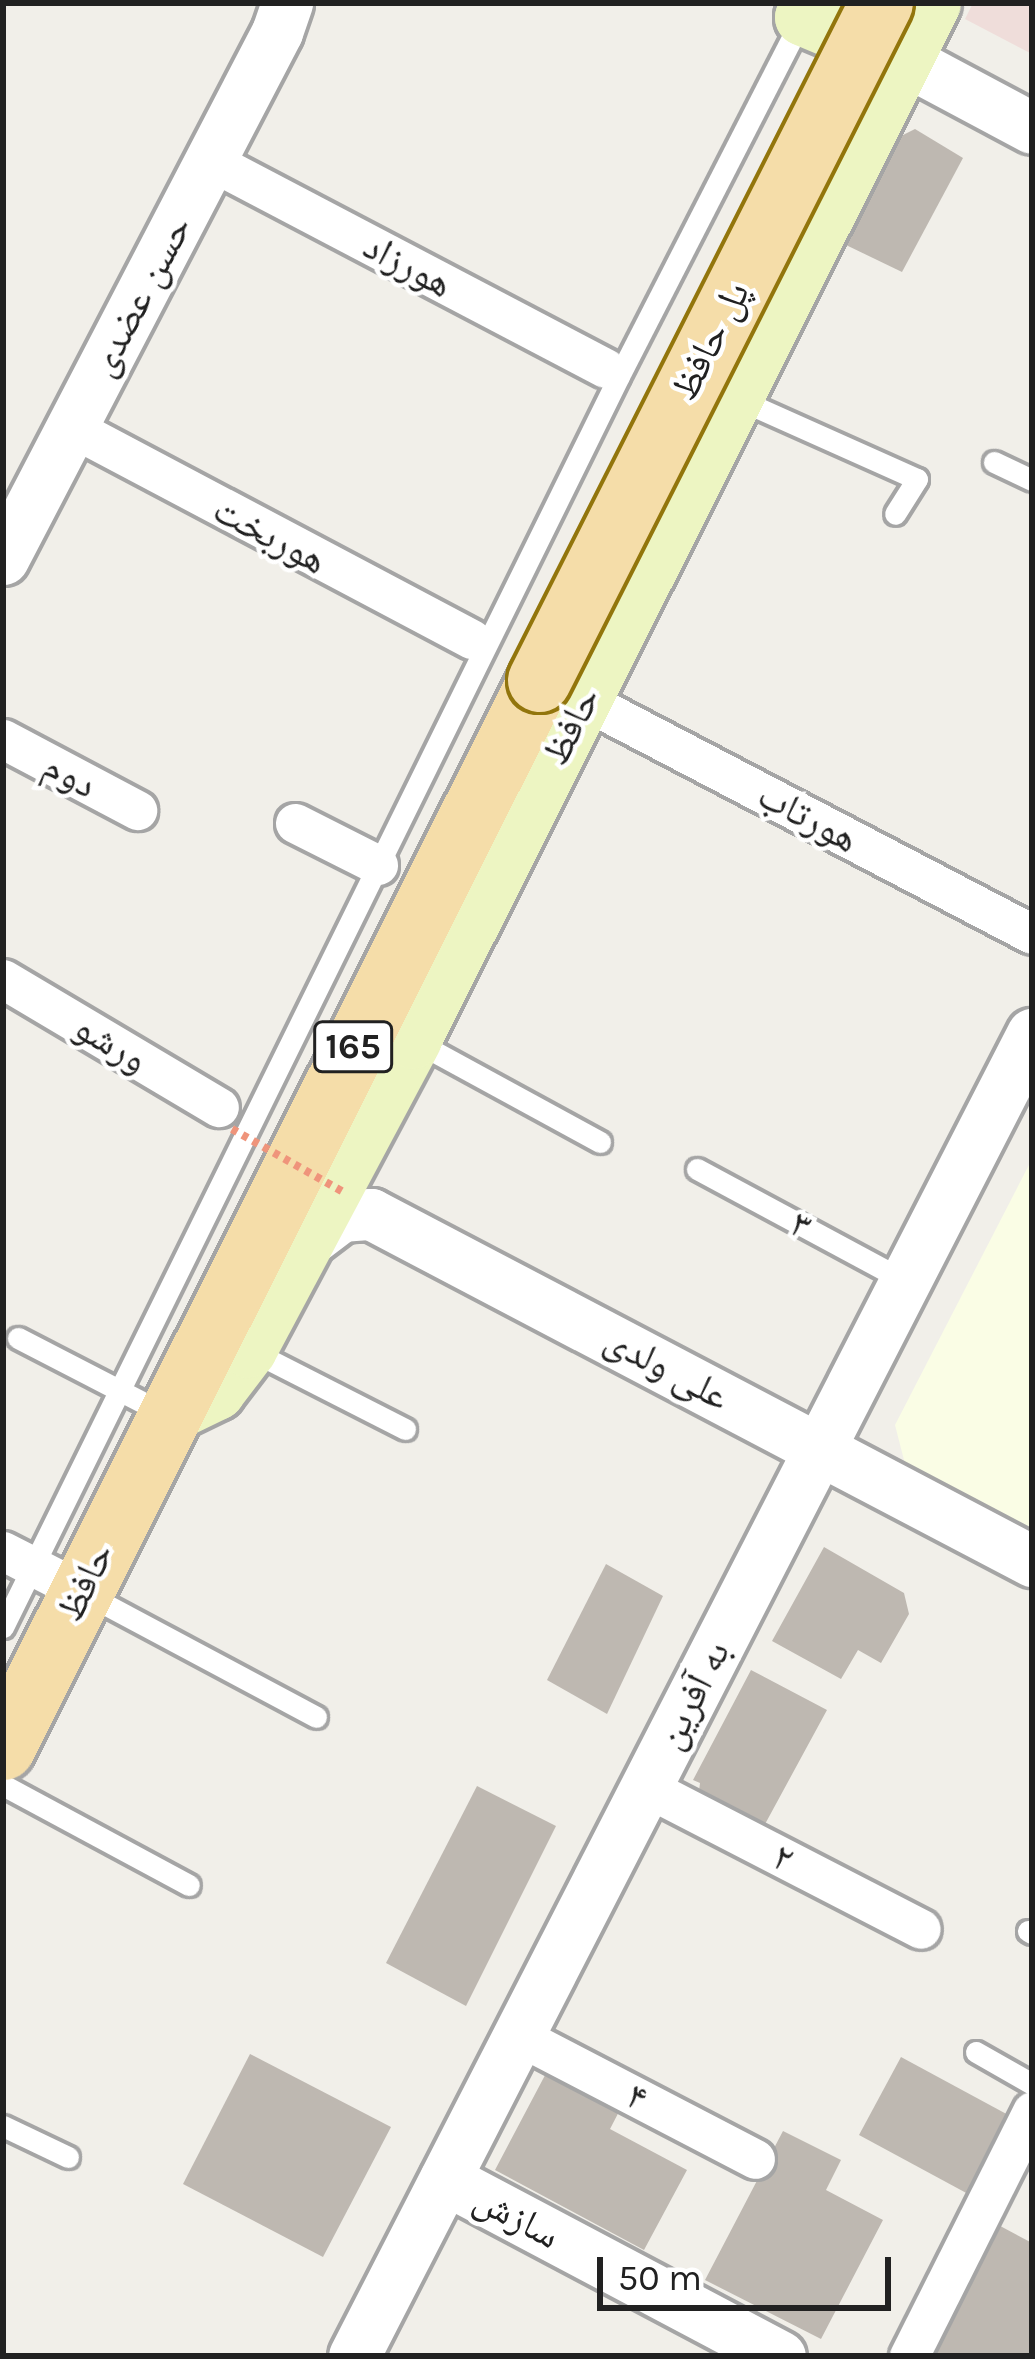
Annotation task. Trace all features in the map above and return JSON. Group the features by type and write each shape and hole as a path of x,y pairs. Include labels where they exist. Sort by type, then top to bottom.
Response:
{"main road":[{"name":"حافظ","path":"3,1748 39,1569 144,1403 732,396 892,31 932,3"},
{"path":"809,6 892,31"},
{"name":"پل حافظ","path":"562,690 892,31"},
{"name":"حافظ","path":"144,1403 216,1391 248,1349 412,1040 562,690"}],"street":[{"name":"حسن عضدی","path":"10,526 71,427 288,13"},
{"path":"892,31 1032,128"},
{"name":"هورزاد","path":"211,161 604,368"},
{"name":"هوربخت","path":"71,427 471,639"},
{"name":"هورتاب","path":"562,690 1032,934"},
{"name":"دوم","path":"3,739 137,810"},
{"path":"296,823 379,865"},
{"name":"ورشو","path":"3,979 225,1118"},
{"name":"به آفرین","path":"356,2355 1032,1034"},
{"name":"علی ولدی","path":"303,1245 341,1216 371,1214 1032,1561"},
{"name":"۲","path":"646,1787 921,1929"},
{"name":"۴","path":"519,2036 755,2159"},
{"path":"909,2356 1032,2111"},
{"name":"سازش","path":"445,2180 780,2356"}],"lane":[{"path":"18,1338 144,1403 379,865 809,6"},
{"path":"732,396 916,479 895,514"},
{"path":"994,461 1032,480"},
{"path":"412,1040 600,1142"},
{"name":"۳","path":"698,1169 905,1281"},
{"path":"248,1349 405,1429"},
{"path":"3,1628 39,1569 316,1717"},
{"path":"3,1785 189,1885"},
{"path":"976,2052 1032,2084"},
{"path":"3,2126 68,2157"}],"path":[{"path":"225,1118 347,1193"}],"shaded area":[{"path":"973,3 1032,3 1032,54 965,19"},
{"path":"1032,1159 1032,1531 905,1464 895,1425"}],"building":[{"path":"915,129 963,158 902,272 846,245 897,138"},
{"path":"824,1547 904,1593 909,1614 881,1663 858,1650 841,1679 772,1641"},
{"path":"606,1564 663,1596 607,1714 547,1680"},
{"path":"751,1670 827,1710 764,1826 699,1791 700,1783 693,1780"},
{"path":"477,1786 556,1826 466,2006 386,1963"},
{"path":"250,2054 391,2127 323,2257 183,2184"},
{"path":"901,2057 1012,2117 970,2195 859,2135"},
{"path":"552,2062 625,2100 610,2129 687,2170 644,2250 495,2170"},
{"path":"783,2131 841,2160 826,2190 883,2220 821,2339 705,2280"},
{"path":"989,2220 1032,2243 1032,2356 918,2356"}]}
